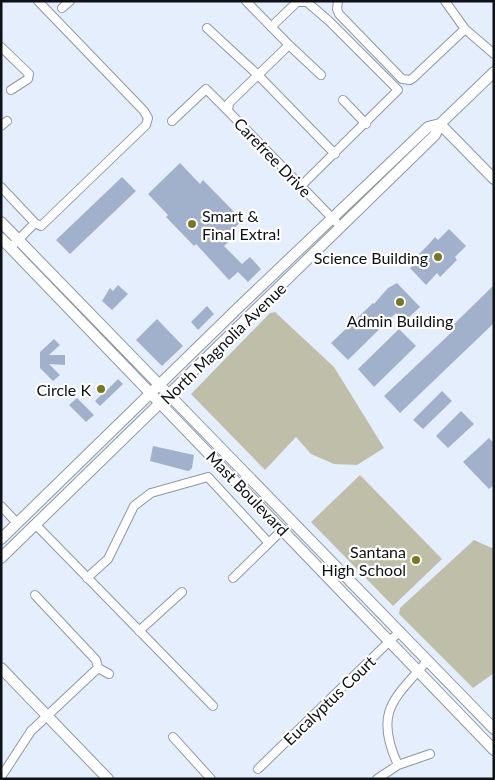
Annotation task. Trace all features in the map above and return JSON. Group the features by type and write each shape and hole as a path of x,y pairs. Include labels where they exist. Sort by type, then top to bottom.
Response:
{"main road":[{"name":"North Magnolia Avenue","path":"1,558 342,227 435,135 440,124 494,72"},
{"name":"North Magnolia Avenue","path":"1,539 428,127 440,124"},
{"path":"440,124 494,179"},
{"name":"Mast Boulevard","path":"1,222 15,244 151,393 494,750"},
{"name":"Mast Boulevard","path":"1,238 15,244 170,394 494,729"},
{"path":"1,552 19,534 21,529 17,523"},
{"path":"1,668 108,779"}],"street":[{"path":"1,187 35,223 41,226 146,125 148,118 144,111 38,1"},
{"path":"62,8 70,1"},
{"path":"246,1 321,75"},
{"path":"338,1 337,9 339,14 402,78 410,80 465,29"},
{"path":"445,1 465,29 494,54"},
{"path":"271,27 297,2 307,2 330,20 398,90 366,124 301,186"},
{"path":"206,28 258,75 335,154"},
{"name":"Carefree Drive","path":"289,45 228,104 228,111 342,227"},
{"path":"1,47 29,74 28,79 11,90"},
{"path":"172,121 206,89 228,111"},
{"path":"343,100 366,124"},
{"path":"15,244 35,223"},
{"path":"87,578 108,559 134,506 151,493 208,477 269,543"},
{"path":"1,506 17,523"},
{"path":"36,524 213,706"},
{"path":"233,578 283,529"},
{"path":"139,631 182,592"},
{"path":"35,595 96,660 98,668 109,674"},
{"name":"Eucalyptus Court","path":"258,769 400,631"},
{"path":"398,765 389,743 388,717 395,697 428,660"},
{"path":"1,777 31,731 98,668"},
{"path":"172,737 211,779"},
{"path":"377,779 398,765 430,754"}],"green space":[{"path":"275,312 334,367 384,448 357,465 334,464 311,454 296,437 265,470 191,394 270,313"},
{"path":"360,475 442,559 393,606 311,522"},
{"path":"474,540 494,549 494,673 473,688 399,614 400,608"}],"building":[{"path":"180,163 200,184 203,180 242,220 233,230 237,234 224,246 242,264 250,257 261,269 248,282 238,272 229,280 196,244 194,246 166,217 168,215 148,194"},
{"path":"122,177 136,191 70,254 56,240"},
{"name":"Science Building","path":"449,229 466,246 455,257 457,260 440,277 437,273 426,285 410,268 422,257 419,254 435,237 438,240"},
{"path":"397,283 420,307 404,322 396,313 348,360 331,343 374,304 388,288"},
{"path":"118,285 128,294 112,310 102,301 110,288 113,291"},
{"path":"494,285 494,323 400,413 384,396 455,329 452,326"},
{"path":"207,306 214,314 198,330 191,322"},
{"path":"157,319 183,346 162,366 136,340"},
{"path":"399,329 416,346 374,387 358,369"},
{"path":"54,339 60,345 49,355 65,355 65,365 49,364 60,375 53,381 40,368 40,352"},
{"path":"118,379 123,384 100,406 95,401 101,395 95,389 100,383 107,390"},
{"path":"442,391 452,401 423,429 413,420"},
{"path":"77,398 94,415 86,422 69,405"},
{"path":"461,411 474,424 448,448 436,436"},
{"path":"489,438 494,443 494,485 489,489 463,462"},
{"path":"153,446 194,455 192,468 189,471 150,461"}],"place":[{"name":"Smart & Final Extra!","path":"192,224"},
{"name":"Science Building","path":"438,257"},
{"name":"Admin Building","path":"400,302"},
{"name":"Circle K","path":"101,389"},
{"name":"Santana High School","path":"416,560"}]}
